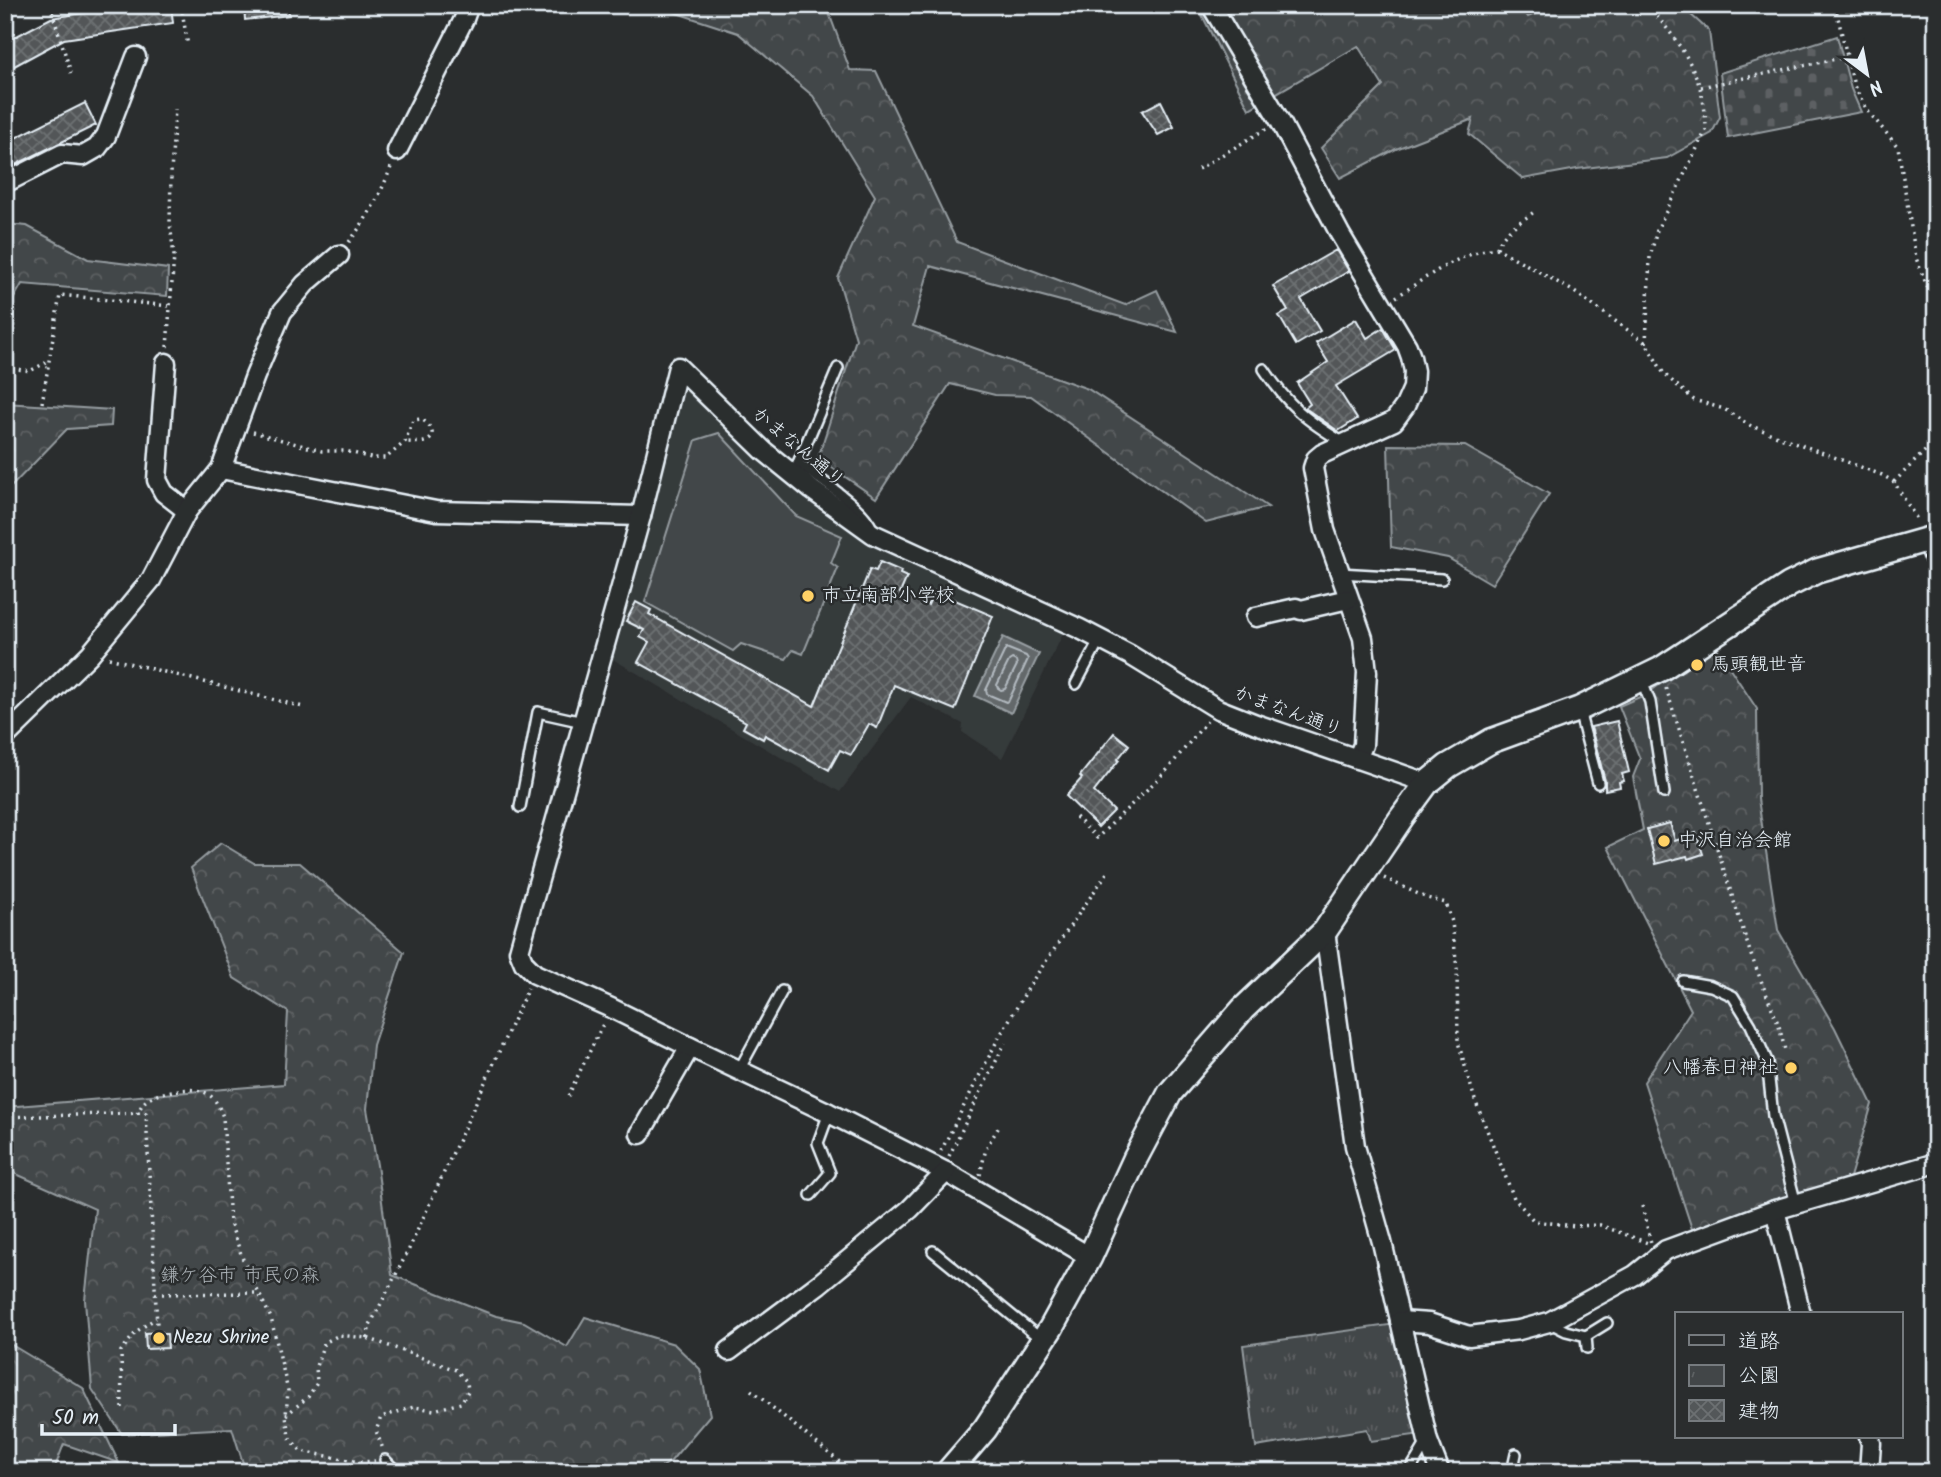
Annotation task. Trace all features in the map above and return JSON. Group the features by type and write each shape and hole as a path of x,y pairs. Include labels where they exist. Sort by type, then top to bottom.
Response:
{"street":[{"path":"397,151 469,5"},
{"path":"1211,5 1280,121 1340,234 1407,346 1414,371 1413,388 1394,421 1322,454 1313,468 1325,530 1363,638 1367,672 1363,745 1357,759"},
{"path":"5,183 62,154 83,156 97,148 106,135 136,57"},
{"path":"5,737 90,654 151,580 187,511 221,469 282,312 304,284 339,255"},
{"path":"166,363 157,480 164,493 187,511"},
{"name":"かまなん通り","path":"641,516 678,367 764,451 873,534 1028,603 1100,639 1218,709 1427,783"},
{"path":"221,469 436,511 641,516 519,951 524,963 535,974 611,1008 940,1169 1090,1256"},
{"path":"948,1472 985,1429 1043,1341 1090,1256 1135,1159 1170,1094 1243,1009 1325,931 1427,783 1448,766 1491,741 1579,709 1651,674 1789,585 1817,571 1931,538 1936,562"},
{"path":"1256,617 1348,599"},
{"path":"1325,931 1354,1146 1382,1242 1428,1441 1440,1472"},
{"path":"640,1134 690,1047"},
{"path":"1400,1321 1429,1323 1469,1336 1519,1330 1549,1322 1635,1275 1659,1247 1936,1163"},
{"path":"729,1351 819,1284 900,1217 940,1169"},
{"path":"1775,1210 1800,1312"},
{"path":"1869,1438 1869,1472"}],"lane":[{"path":"838,368 798,463 852,504 869,522 873,534"},
{"path":"1264,369 1294,409 1344,443"},
{"path":"1339,573 1442,579"},
{"path":"1076,684 1100,639"},
{"path":"1651,674 1650,702 1664,793"},
{"path":"1579,709 1598,783"},
{"path":"520,807 538,712 583,722"},
{"path":"1683,981 1711,986 1733,996 1751,1025 1767,1061 1773,1116 1796,1204"},
{"path":"739,1070 782,991"},
{"path":"811,1195 830,1173 818,1143 829,1113"},
{"path":"933,1251 1043,1341"},
{"path":"1549,1322 1566,1331 1586,1336 1607,1323"},
{"path":"1586,1336 1587,1348"},
{"path":"1409,1472 1428,1441"},
{"path":"1512,1472 1516,1454"},
{"path":"385,1460 397,1472"}],"path":[{"path":"50,5 71,73"},
{"path":"181,5 188,46"},
{"path":"1646,343 1650,257 1657,230 1706,130 1701,87 1694,70 1648,5"},
{"path":"1835,5 1854,86 1867,110 1898,146 1916,258 1936,309"},
{"path":"1701,87 1847,57"},
{"path":"166,363 174,256 170,223 170,173 175,110"},
{"path":"1198,169 1280,121"},
{"path":"339,255 363,224 382,190 397,151"},
{"path":"1497,248 1507,232 1534,212"},
{"path":"1383,305 1465,256 1484,249 1497,248 1573,291 1646,343 1664,374 1694,400 1724,409 1751,426 1853,463 1894,482 1931,538"},
{"path":"42,403 60,295 170,306"},
{"path":"5,367 30,371 47,362"},
{"path":"237,428 322,452 346,451 371,458 386,458 405,442 413,420 421,419 432,428 433,433 423,443 405,442"},
{"path":"1894,482 1936,440"},
{"path":"90,654 303,707"},
{"path":"1651,674 1779,1026 1785,1051"},
{"path":"1076,817 1097,838 1167,770 1218,709"},
{"path":"1367,869 1427,898 1446,903 1452,922 1457,969 1458,1042 1475,1100 1514,1198 1534,1221 1575,1226 1600,1225 1659,1247"},
{"path":"940,1169 998,1039 1070,925 1107,873"},
{"path":"367,1338 370,1325 409,1249 535,974"},
{"path":"568,1096 611,1008"},
{"path":"940,1169 1005,1043"},
{"path":"137,1114 144,1102 160,1093 188,1090 208,1094 218,1105 223,1118 230,1223 245,1265 271,1318 288,1391 286,1415 289,1437 301,1451 359,1462 385,1460 383,1446 376,1431 381,1417 414,1407 434,1410 460,1403 468,1391 467,1382 456,1370 367,1338 339,1335 324,1343 316,1366 317,1383 308,1397 286,1415"},
{"path":"5,1117 146,1113 157,1325"},
{"path":"977,1190 986,1148 1000,1125"},
{"path":"1642,1206 1659,1247"},
{"path":"155,1294 260,1293"},
{"path":"122,1408 121,1351 137,1331 156,1318"},
{"path":"751,1391 852,1472"}],"shaded area":[{"name":"市立南部小学校","path":"685,386 807,498 912,562 1065,630 1002,758 962,732 963,724 911,697 840,792 611,658"}],"green space":[{"path":"670,5 826,5 850,70 876,71 957,242 1125,305 1157,290 1177,332 930,266 913,326 1088,389 1268,507 1206,523 1031,396 995,395 950,384 876,498 818,458 856,339 838,278 875,196 813,96 738,33 661,8"},
{"path":"1197,5 1520,5 1528,17 1556,5 1680,5 1709,31 1720,117 1712,133 1667,158 1577,169 1523,179 1469,134 1473,119 1396,149 1340,178 1321,148 1383,86 1358,46 1249,109"},
{"path":"1837,36 1851,89 1861,112 1728,138 1720,73"},
{"path":"5,224 27,226 88,259 168,269 167,296 22,284 5,314"},
{"path":"5,403 112,410 111,426 67,429 5,493"},
{"path":"719,433 796,516 842,536 831,563 838,568 803,654 793,650 786,659 741,644 733,651 645,602 696,440"},
{"path":"1388,445 1465,446 1549,494 1492,584 1448,558 1391,547"},
{"path":"1714,644 1757,709 1758,799 1778,930 1835,1028 1872,1104 1850,1177 1693,1232 1644,1082 1691,1010 1608,847 1643,830 1633,777 1640,759 1619,706 1647,694"},
{"name":"鎌ケ谷市 市民の森","path":"221,843 254,863 300,863 404,952 373,1045 367,1109 392,1275 496,1316 524,1322 567,1347 585,1317 674,1344 700,1369 710,1415 671,1461 655,1472 248,1472 232,1428 122,1434 92,1389 85,1300 95,1209 5,1169 5,1107 284,1084 288,1012 234,978 191,868"},
{"path":"1396,1324 1422,1434 1371,1441 1367,1429 1256,1447 1243,1345"},
{"path":"5,1341 83,1388 119,1463 64,1444 53,1472 5,1472"}],"water":[{"path":"1003,637 1039,654 1011,713 975,696"}],"building":[{"path":"135,5 171,5 173,23 64,39 5,71 5,42 51,18"},
{"path":"244,5 288,5 289,15 245,20"},
{"path":"1161,101 1174,127 1158,135 1142,111"},
{"path":"85,103 96,125 5,170 5,143"},
{"path":"1336,250 1349,271 1301,299 1320,331 1296,345 1279,316 1288,311 1273,286"},
{"path":"1356,319 1367,338 1383,328 1396,350 1336,386 1357,419 1338,431 1305,408 1310,404 1297,383 1328,362 1316,343"},
{"path":"880,562 901,571 900,574 907,577 900,593 928,605 934,591 993,616 955,710 894,685 877,728 869,724 851,755 840,750 829,770 765,735 763,739 743,728 746,722 638,662 649,642 640,637 644,630 626,621 636,602 651,610 649,614 814,706 870,569 876,571"},
{"path":"1617,721 1629,772 1622,774 1624,781 1619,782 1620,787 1605,790 1591,727"},
{"path":"1114,733 1129,745 1094,792 1114,811 1098,827 1066,796"},
{"path":"1670,823 1675,841 1696,833 1703,854 1656,864 1647,829"},
{"path":"145,1333 167,1334 168,1348 146,1349"}],"place":[{"name":"市立南部小学校","path":"808,596"},
{"name":"馬頭観世音","path":"1697,665"},
{"name":"中沢自治会館","path":"1664,841"},
{"name":"八幡春日神社","path":"1791,1068"},
{"name":"Nezu Shrine","path":"159,1338"}]}
